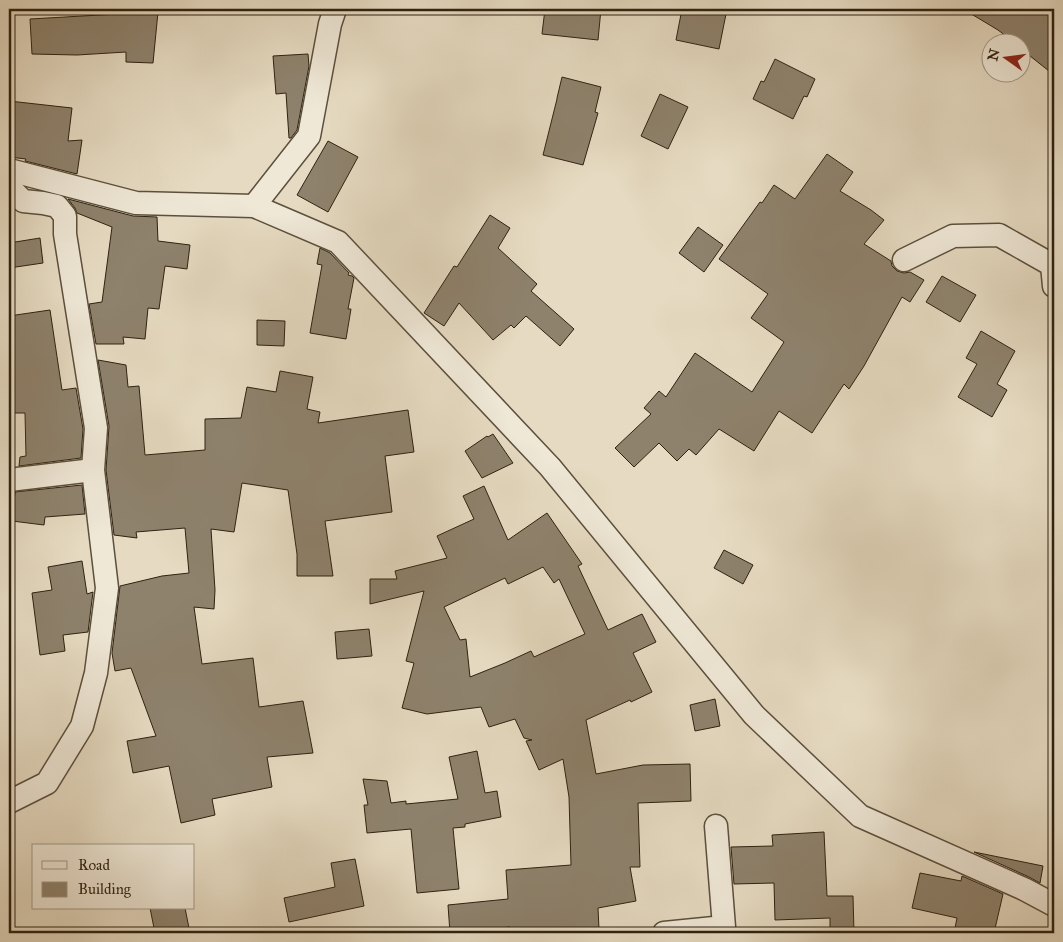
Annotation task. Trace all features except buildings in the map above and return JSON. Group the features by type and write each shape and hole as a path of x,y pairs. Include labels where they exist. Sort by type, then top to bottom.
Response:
{"street":[{"path":"254,206 309,136 330,24 335,9"},
{"path":"9,170 136,203 254,206 338,242 550,467 754,715 860,816 1024,889 1054,905"},
{"path":"9,187 23,201 57,206 65,216 65,234 96,428 93,470 107,588 96,673 82,726 47,783 9,802"},
{"path":"904,260 953,236 999,235 1053,270"},
{"path":"9,480 93,470"},
{"path":"664,933 724,927 716,826"}]}
